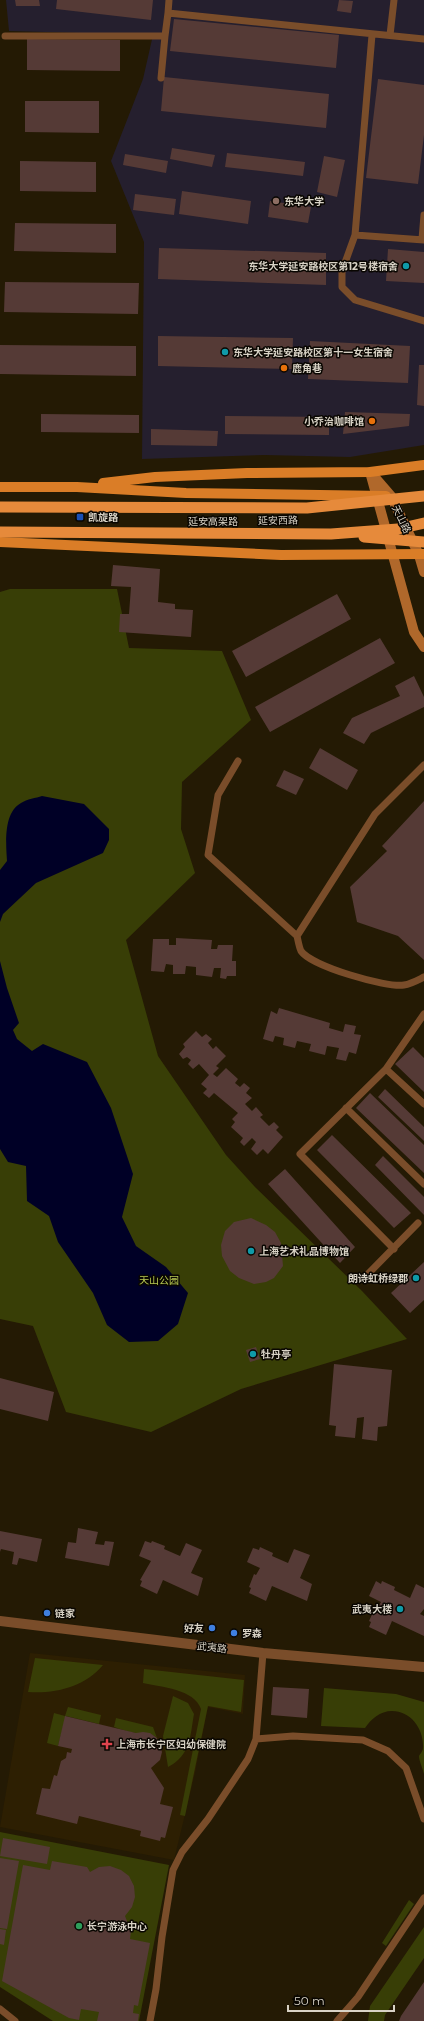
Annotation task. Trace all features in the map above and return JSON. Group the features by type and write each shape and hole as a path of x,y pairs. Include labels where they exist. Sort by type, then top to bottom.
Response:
{"highway":[{"name":"延安高架路","path":"0,507 307,508 424,495"},
{"name":"延安高架路","path":"0,532 331,534 398,529 424,523"},
{"path":"331,534 424,542"}],"main road":[{"path":"77,487 155,477 247,473 370,472 424,465"},
{"path":"370,472 414,632 424,647"},
{"name":"天山路","path":"370,472 391,496 407,530 422,555 424,572"},
{"path":"0,486 77,487 186,493 376,496 424,495"},
{"name":"延安西路","path":"36,543 97,533 386,531 424,528"},
{"name":"延安西路","path":"0,542 281,555 422,555"}],"street":[{"name":"武夷路","path":"0,1621 263,1653 424,1667"}],"lane":[{"path":"161,78 169,0"},
{"path":"390,35 394,0"},
{"path":"168,13 372,35 390,35 424,39"},
{"path":"372,35 355,235 342,271 342,287 356,300 424,321"},
{"path":"5,36 165,36"},
{"path":"355,235 423,240 424,215"},
{"path":"238,761 218,795 208,855 297,936 301,951 313,961 381,985 404,985 424,977"},
{"path":"297,936 375,814 424,765"},
{"path":"394,1248 300,1154 386,1069 424,1014"},
{"path":"386,1069 424,1104"},
{"path":"346,1108 424,1184"},
{"path":"366,1276 418,1223"},
{"path":"150,2021 173,1870 182,1852 208,1819 248,1759 256,1739 263,1653"},
{"path":"256,1739 293,1736 364,1740 388,1751 406,1768 424,1818"},
{"path":"337,2021 358,1997 424,1898"},
{"path":"0,2008 15,2021"}],"shaded area":[{"name":"东华大学","path":"6,0 424,0 424,445 350,457 265,455 142,459 144,242 111,161 143,79 153,35 9,31"},
{"name":"上海市长宁区妇幼保健院","path":"30,1653 245,1675 243,1714 208,1707 195,1773 174,1860 0,1827"}],"green space":[{"name":"天山公园","path":"10,589 117,589 129,648 222,651 251,720 182,782 181,829 195,873 126,940 158,1056 226,1155 255,1187 362,1291 407,1339 241,1389 151,1432 66,1412 33,1326 0,1319 0,592"},
{"path":"35,1658 103,1665 96,1673 69,1688 49,1692 28,1692"},
{"path":"144,1669 244,1680 241,1712 208,1706 185,1816 180,1815 201,1709 192,1697 184,1693 143,1683"},
{"path":"324,1688 396,1694 424,1702 424,1774 419,1756 423,1748 423,1741 419,1728 415,1722 405,1714 388,1711 376,1716 365,1728 321,1726"},
{"path":"173,1696 188,1703 194,1714 190,1737 185,1751 176,1762 168,1767 163,1736"},
{"path":"68,1707 101,1715 99,1724 66,1716 58,1746 47,1743 54,1713 65,1716"},
{"path":"116,1718 153,1727 157,1738 149,1734 133,1733 114,1727"},
{"name":"长宁游泳中心","path":"0,1832 169,1865 139,2021 53,2021 0,1987"},
{"path":"409,1900 414,1904 386,1946 382,1943"},
{"path":"424,1927 424,1958 385,2015 384,2021 368,2021 370,2006"}],"water":[{"path":"42,796 84,804 109,829 109,840 103,853 36,883 3,914 0,922 0,870 7,861 6,838 8,821 15,808 21,803"},
{"path":"0,961 7,988 19,1023 13,1030 17,1039 32,1051 43,1044 87,1062 111,1108 133,1174 122,1217 136,1246 166,1267 188,1293 178,1324 158,1341 129,1342 107,1325 93,1293 58,1242 49,1216 27,1201 26,1166 8,1162 0,1149"}],"building":[{"path":"15,0 39,0 40,6 16,6"},
{"path":"57,0 153,0 151,20 56,9"},
{"path":"339,0 353,1 351,13 337,11"},
{"path":"174,19 339,35 336,68 170,51"},
{"path":"27,39 120,40 120,71 27,70"},
{"path":"164,77 329,94 326,128 161,111"},
{"path":"378,79 424,85 424,135 418,184 366,178"},
{"path":"25,101 99,101 99,133 25,132"},
{"path":"172,148 215,155 212,167 170,159"},
{"path":"227,153 305,162 303,176 225,167"},
{"path":"125,154 168,161 166,173 123,165"},
{"path":"324,156 345,160 337,197 317,192"},
{"path":"20,161 96,162 96,192 20,191"},
{"path":"182,191 251,201 248,224 179,214"},
{"path":"135,194 176,199 174,215 133,210"},
{"path":"270,201 311,207 308,223 268,217"},
{"path":"15,223 116,224 116,253 14,251"},
{"path":"159,248 326,253 326,285 158,279"},
{"name":"东华大学延安路校区第12号楼宿舍","path":"388,249 424,252 424,283 386,281"},
{"path":"5,282 139,283 138,314 4,312"},
{"name":"东华大学延安路校区第十一女生宿舍","path":"158,336 293,338 292,369 158,366"},
{"path":"310,341 410,346 408,383 308,379"},
{"path":"0,345 136,346 136,376 0,374"},
{"path":"419,365 424,365 424,406 417,405"},
{"path":"345,412 410,414 409,426 343,434"},
{"path":"41,414 139,415 139,433 41,432"},
{"path":"225,416 329,417 329,435 225,434"},
{"path":"151,429 218,431 217,446 151,445"},
{"path":"113,565 160,569 158,602 175,604 175,609 193,610 191,637 119,632 120,614 129,614 131,587 111,586"},
{"path":"337,594 351,619 246,677 232,651"},
{"path":"380,638 395,663 270,732 255,707"},
{"path":"414,676 424,697 424,707 371,733 364,744 343,733 352,718 400,696 395,686"},
{"path":"320,748 358,770 347,790 309,768"},
{"path":"284,770 304,779 296,795 276,786"},
{"path":"424,801 424,960 398,936 357,922 350,887 387,851 382,846"},
{"path":"176,938 212,940 211,949 217,949 218,945 233,945 232,961 236,961 236,976 227,976 226,979 220,978 221,968 214,968 212,977 196,975 196,967 186,966 185,974 173,974 173,965 166,964 164,972 151,971 153,939 169,939 169,945 176,945"},
{"path":"279,1008 330,1023 329,1028 343,1032 345,1024 356,1026 354,1034 361,1035 356,1054 349,1052 346,1061 336,1059 339,1048 327,1046 325,1055 309,1051 311,1044 297,1041 295,1048 283,1045 284,1038 275,1036 273,1042 263,1039 271,1011 277,1014"},
{"path":"196,1031 202,1037 206,1034 212,1039 208,1043 213,1049 216,1046 226,1056 216,1066 219,1068 213,1074 217,1077 226,1068 238,1079 235,1083 240,1087 244,1083 250,1088 246,1093 252,1098 245,1104 252,1111 256,1107 263,1115 260,1117 269,1126 274,1122 279,1127 276,1130 283,1137 268,1154 263,1149 257,1155 251,1149 256,1142 252,1138 244,1146 240,1142 243,1138 231,1127 235,1122 232,1119 238,1113 214,1093 209,1098 203,1093 207,1089 201,1084 209,1075 199,1064 193,1069 188,1064 191,1060 187,1057 183,1059 179,1054 185,1047 183,1044"},
{"path":"413,1047 424,1058 424,1092 395,1064"},
{"path":"385,1089 424,1127 424,1141 378,1097"},
{"path":"370,1093 424,1145 424,1173 356,1108"},
{"path":"332,1135 411,1213 394,1228 317,1150"},
{"path":"383,1156 424,1197 424,1215 375,1165"},
{"path":"285,1169 355,1247 340,1263 268,1184"},
{"name":"上海艺术礼品博物馆","path":"251,1218 266,1225 275,1232 281,1243 283,1266 274,1278 266,1282 254,1284 239,1278 230,1271 222,1256 221,1245 225,1231 234,1222"},
{"name":"朗诗虹桥绿郡","path":"424,1262 424,1300 410,1313 391,1293"},
{"name":"牡丹亭","path":"256,1347 260,1359 250,1362 246,1350"},
{"path":"334,1364 392,1370 387,1426 378,1427 377,1441 362,1439 364,1417 357,1418 355,1438 335,1436 336,1426 329,1425"},
{"path":"0,1378 54,1392 48,1421 0,1409"},
{"path":"78,1528 98,1532 95,1544 104,1545 105,1541 114,1542 109,1566 65,1558 68,1542 76,1543"},
{"path":"0,1531 42,1539 37,1562 19,1558 17,1565 12,1564 14,1552 1,1549 0,1552"},
{"path":"145,1541 151,1543 152,1541 165,1546 164,1549 180,1556 186,1543 202,1550 191,1573 203,1578 198,1596 163,1580 157,1594 140,1586 142,1581 140,1580 151,1561 139,1556"},
{"path":"260,1547 273,1553 272,1556 288,1563 294,1549 310,1555 300,1578 312,1584 307,1601 272,1586 266,1601 249,1593 251,1588 249,1587 254,1574 256,1575 260,1568 247,1562 253,1548 259,1550"},
{"name":"武夷大楼","path":"376,1581 381,1584 382,1581 395,1587 394,1590 410,1598 416,1584 424,1588 424,1609 420,1614 424,1616 424,1636 392,1621 386,1635 369,1627 371,1622 369,1621 375,1608 377,1609 381,1602 369,1596"},
{"path":"273,1687 309,1689 307,1718 271,1715"},
{"path":"65,1716 136,1733 150,1733 157,1738 162,1752 160,1760 151,1768 164,1788 160,1804 173,1807 165,1838 161,1837 160,1841 140,1836 141,1831 79,1816 77,1824 36,1814 42,1788 50,1789 54,1775 57,1776 61,1761 66,1758 67,1752 71,1753 72,1749 58,1746"},
{"path":"3,1838 50,1847 47,1864 0,1856"},
{"path":"0,1858 19,1861 7,1929 0,1928"},
{"name":"长宁游泳中心","path":"52,1861 87,1867 90,1872 99,1867 110,1866 121,1870 129,1876 134,1886 135,1897 132,1907 125,1916 131,1931 130,1939 150,1943 138,2006 134,2005 133,2013 139,2014 138,2021 97,2021 99,2012 81,2009 79,2020 69,2018 2,1981 23,1865 50,1870"},
{"path":"0,1929 6,1930 4,1945 0,1944"},
{"path":"424,1982 424,2021 399,2021 401,2016"}],"place":[{"name":"东华大学","path":"276,201"},
{"name":"东华大学延安路校区第12号楼宿舍","path":"406,266"},
{"name":"东华大学延安路校区第十一女生宿舍","path":"225,352"},
{"name":"鹿角巷","path":"284,368"},
{"name":"小乔治咖啡馆","path":"372,421"},
{"name":"凯旋路","path":"80,517"},
{"name":"上海艺术礼品博物馆","path":"251,1251"},
{"name":"朗诗虹桥绿郡","path":"416,1278"},
{"name":"牡丹亭","path":"253,1354"},
{"name":"武夷大楼","path":"400,1609"},
{"name":"链家","path":"47,1613"},
{"name":"好友","path":"212,1628"},
{"name":"罗森","path":"234,1633"},
{"name":"上海市长宁区妇幼保健院","path":"107,1744"},
{"name":"长宁游泳中心","path":"79,1926"}]}
